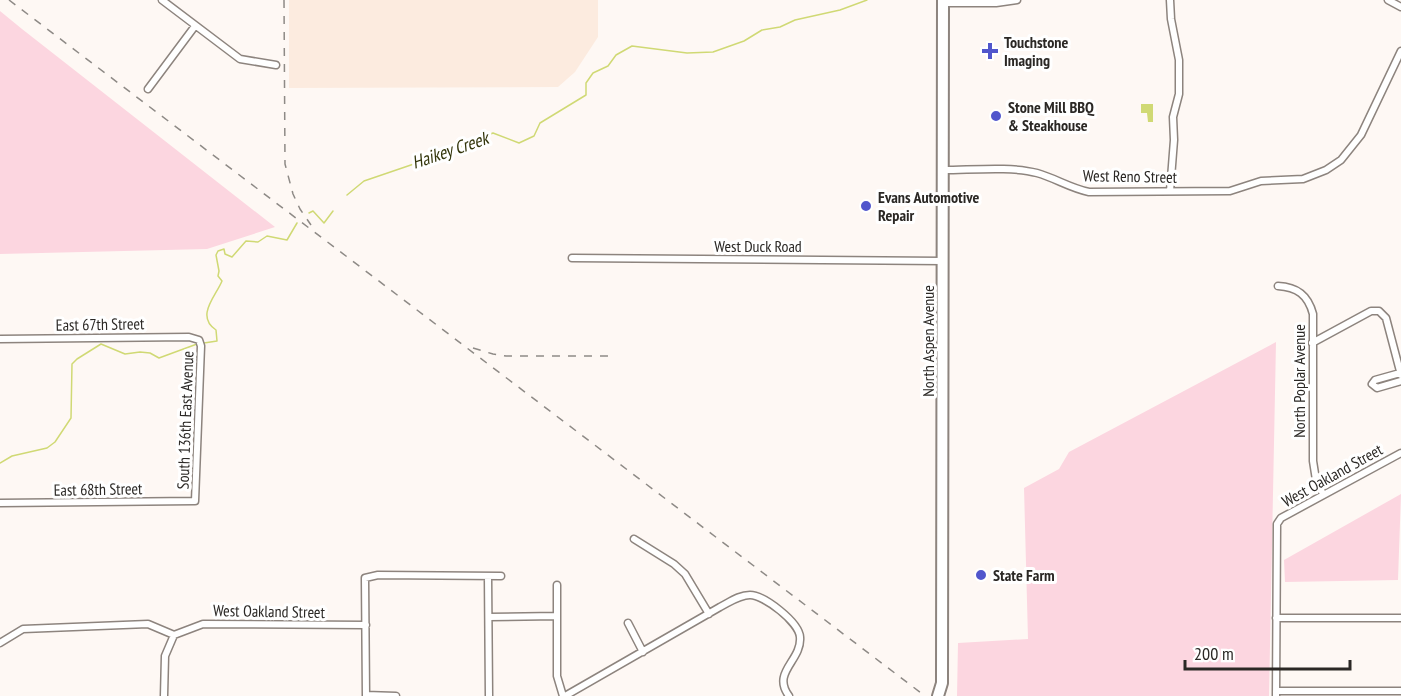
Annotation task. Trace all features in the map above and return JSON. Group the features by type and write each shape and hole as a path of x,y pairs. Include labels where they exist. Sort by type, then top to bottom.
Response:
{"main road":[{"name":"North Aspen Avenue","path":"938,696 942,683 944,2"},
{"name":"North Aspen Avenue","path":"942,683 948,696"}],"street":[{"path":"162,0 240,59 276,65"},
{"path":"944,2 996,3 1017,0"},
{"path":"1170,0 1171,19 1179,60 1179,94 1173,117 1174,140 1170,191"},
{"path":"1388,0 1401,7"},
{"path":"148,89 195,26"},
{"name":"West Reno Street","path":"944,170 1021,170 1038,173 1073,189 1089,192 1230,190 1261,182 1303,179 1337,163 1347,154 1361,135 1401,51"},
{"name":"West Duck Road","path":"572,258 943,261"},
{"name":"North Poplar Avenue","path":"1278,286 1296,289 1306,298 1313,314 1314,469 1316,480 1323,494"},
{"path":"1312,343 1371,311 1379,311 1386,318 1401,374 1375,380 1372,384 1377,388 1401,381"},
{"name":"East 67th Street","path":"0,339 189,337 199,340"},
{"name":"South 136th East Avenue","path":"195,501 200,411 201,346 199,340"},
{"name":"West Oakland Street","path":"1276,618 1277,524 1281,518 1401,453"},
{"name":"East 68th Street","path":"0,503 195,501"},
{"path":"634,539 674,564 685,574 710,614"},
{"path":"396,696 366,696 365,578 378,575 501,576"},
{"path":"488,576 489,696"},
{"path":"557,585 557,676 564,696 742,596 751,595 762,597 796,625 800,632 799,649 784,674 784,688 789,696"},
{"path":"489,617 557,616"},
{"path":"1401,618 1276,618 1276,694 1356,694 1401,691"},
{"path":"628,623 643,652"},
{"path":"0,643 23,629 148,624 174,635 165,656 164,696"},
{"name":"West Oakland Street","path":"174,635 203,624 366,625"}],"shaded area":[{"path":"289,0 598,0 598,37 575,72 558,87 289,88"},
{"path":"0,11 275,227 207,249 0,254"},
{"path":"1141,104 1153,104 1153,122 1148,122 1147,113 1141,113"},
{"path":"1276,342 1269,696 957,696 958,643 1028,639 1024,488 1059,469 1069,452"},
{"path":"1401,494 1398,580 1285,582 1284,560"}],"waterway":[{"name":"Haikey Creek","path":"347,195 364,181 449,152 493,133 519,143 534,136 540,123 586,95 586,83 593,73 608,66 616,55 632,46 687,53 713,52 744,41 762,30 840,10 867,0"},
{"name":"Haikey Creek","path":"309,213 313,211 324,223 333,211"},
{"name":"Haikey Creek","path":"204,343 217,341 216,330 207,319 207,312 222,281 218,276 216,255 218,251 224,249 225,254 232,257 246,241 258,242 267,236 287,240 297,223"},
{"path":"0,463 12,456 47,448 55,442 71,418 72,364 101,344 125,354 150,353 159,358 197,344"}],"railway":[{"path":"9,0 925,696"},
{"path":"284,0 285,164 293,194 311,225"},
{"path":"473,348 506,356 615,356"}],"place":[{"name":"Touchstone Imaging","path":"990,51"},
{"name":"Stone Mill BBQ & Steakhouse","path":"996,116"},
{"name":"Evans Automotive Repair","path":"866,206"},
{"name":"State Farm","path":"981,575"}]}
